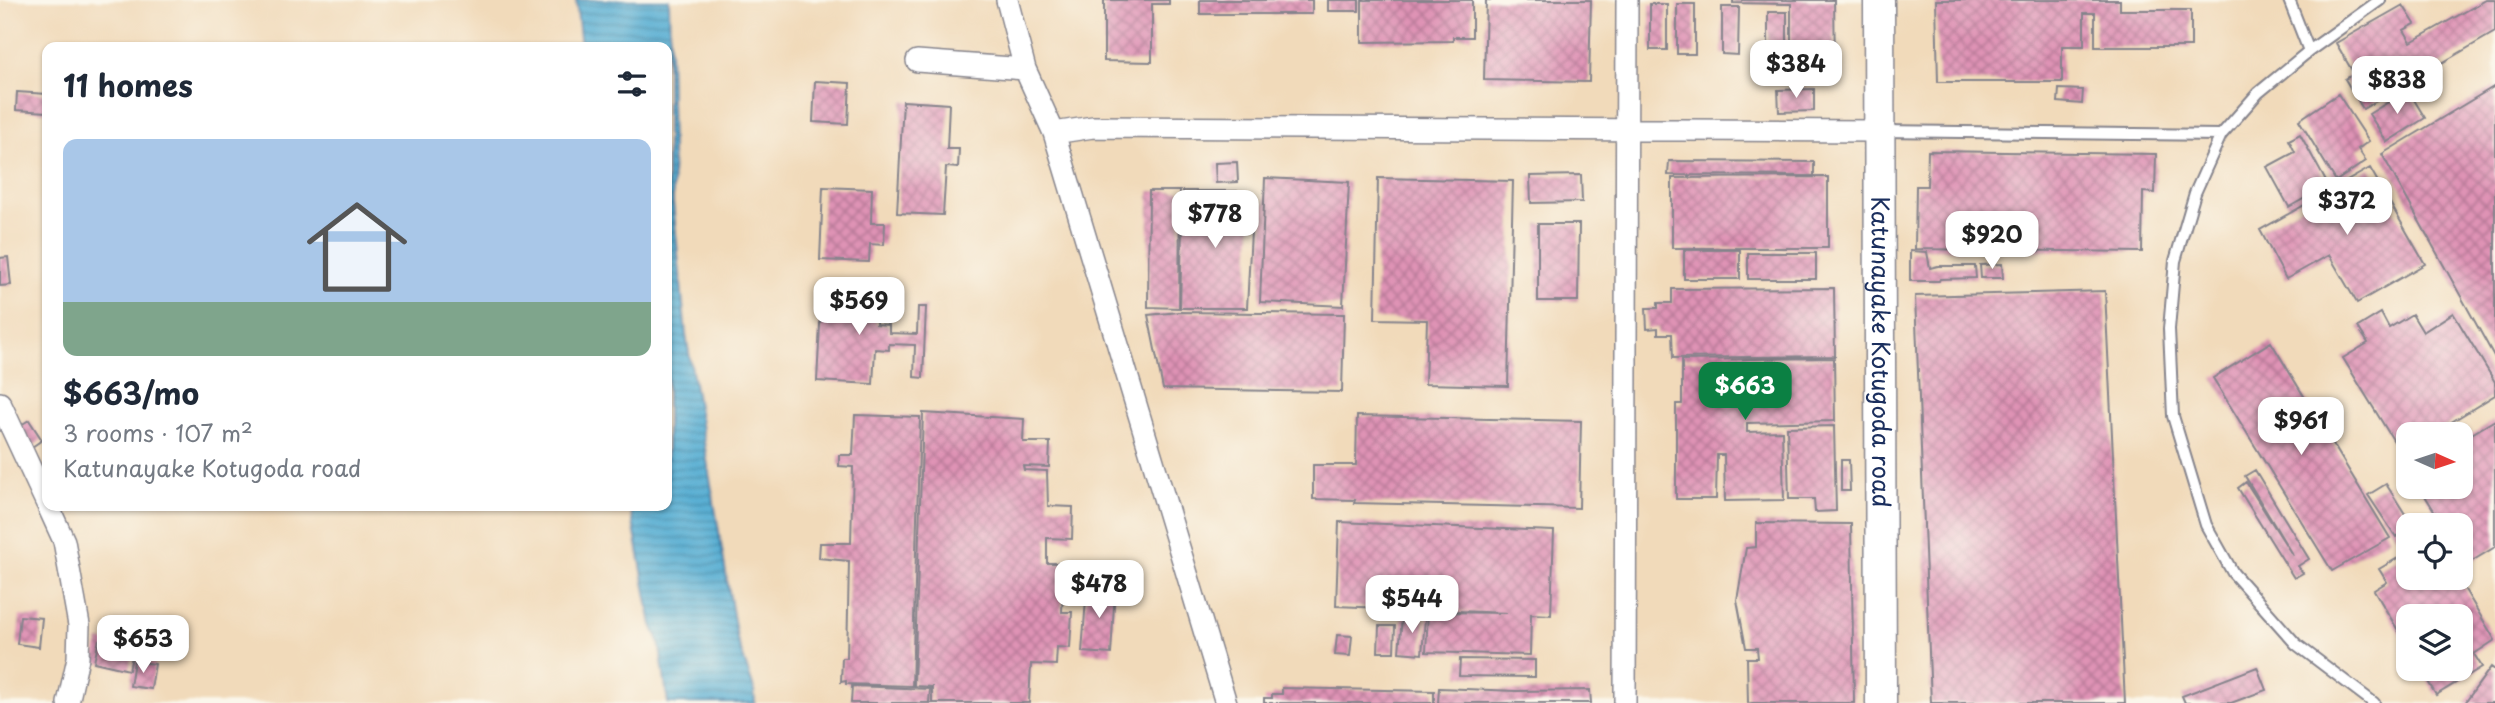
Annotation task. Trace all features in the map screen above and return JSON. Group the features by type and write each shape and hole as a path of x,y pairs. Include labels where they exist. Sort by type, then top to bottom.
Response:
{"main road":[{"name":"Katunayake Kotugoda road","path":"1879,0 1881,703"}],"street":[{"path":"1007,0 1025,69 1054,133 1226,703"},
{"path":"1625,703 1627,0"},
{"path":"917,61 1025,69"},
{"path":"1054,133 1093,127 1879,131"},
{"path":"0,403 8,434 42,494"},
{"path":"51,511 64,541 79,625 78,658 68,703"}],"lane":[{"path":"2289,0 2308,51"},
{"path":"2374,703 2296,644 2233,573 2206,525 2173,416 2169,329 2175,261 2195,192 2221,135 2258,93 2308,51 2380,0"},
{"path":"1879,131 2221,135"}],"water":[{"path":"576,0 669,0 670,42 580,42"},
{"path":"672,152 673,203 686,335 737,639 754,689 755,703 668,703 659,641 652,625 631,511 672,511"}],"building":[{"path":"1104,0 1169,0 1169,4 1152,4 1152,62 1104,61"},
{"path":"1200,0 1312,0 1312,14 1200,14"},
{"path":"1328,0 1359,0 1359,11 1328,11"},
{"path":"1362,0 1472,0 1472,37 1453,37 1453,41 1362,42"},
{"path":"1486,0 1591,0 1589,82 1484,80"},
{"path":"1733,0 1834,0 1835,63 1791,63 1791,4 1733,3"},
{"path":"1936,0 2120,0 2120,10 2191,10 2191,47 2095,47 2095,13 2084,13 2084,46 2062,46 2062,82 1938,82"},
{"path":"2486,0 2495,0 2495,32 2363,109 2345,79 2354,74 2336,43 2403,5 2415,24 2404,30 2411,42"},
{"path":"1650,4 1667,4 1667,50 1650,50"},
{"path":"1677,4 1695,4 1695,54 1677,54"},
{"path":"1722,7 1739,7 1738,55 1722,54"},
{"path":"1768,12 1787,12 1787,45 1768,45"},
{"path":"815,81 850,83 848,124 813,122"},
{"path":"2495,86 2495,358 2382,154"},
{"path":"1814,89 1814,111 1779,112 1778,90"},
{"path":"2059,89 2083,90 2082,104 2058,102"},
{"path":"2408,90 2425,118 2387,142 2369,114"},
{"path":"17,92 42,94 42,112 16,110"},
{"path":"2338,94 2369,141 2358,149 2366,161 2336,181 2299,120"},
{"path":"903,101 949,104 947,149 959,149 958,168 946,167 943,215 897,213"},
{"path":"2300,134 2328,185 2289,207 2267,167 2295,152 2289,140"},
{"path":"1928,151 2156,154 2155,193 2143,192 2142,252 1915,249 1916,186 1927,186"},
{"path":"1669,161 1814,162 1814,176 1668,175"},
{"path":"1237,162 1238,182 1216,183 1215,163"},
{"path":"2370,168 2425,264 2357,303 2329,255 2286,279 2260,230"},
{"path":"1581,175 1582,202 1531,203 1530,176"},
{"path":"1828,177 1828,248 1672,248 1672,178"},
{"path":"1265,178 1349,182 1343,306 1260,302"},
{"path":"1378,178 1513,181 1508,386 1425,384 1427,320 1375,319"},
{"path":"823,187 872,189 871,223 885,223 884,245 870,244 869,262 820,260"},
{"path":"1149,191 1180,191 1179,308 1148,307"},
{"path":"1183,191 1244,191 1243,211 1252,212 1247,308 1180,308"},
{"path":"1538,224 1579,224 1578,301 1538,301"},
{"path":"1684,250 1740,250 1740,279 1684,279"},
{"path":"1910,251 1927,252 1930,268 1975,266 1976,278 1910,281"},
{"path":"1748,253 1816,253 1816,279 1748,279"},
{"path":"8,257 11,285 0,286 0,258"},
{"path":"2002,264 2003,278 1981,278 1980,265"},
{"path":"822,287 877,290 876,324 889,325 889,333 917,334 918,307 926,307 923,378 914,377 915,345 889,344 889,350 875,349 873,384 817,381"},
{"path":"1834,288 1835,356 1673,358 1672,334 1658,334 1658,328 1647,329 1646,308 1658,308 1658,303 1672,303 1672,289"},
{"path":"2105,291 2125,703 1931,703 1915,296"},
{"path":"1180,312 1344,314 1342,392 1163,389 1148,315"},
{"path":"2381,313 2389,328 2412,314 2423,332 2453,313 2495,382 2495,395 2451,422 2396,422 2396,445 2343,358 2368,343 2358,327"},
{"path":"2271,342 2390,538 2332,571 2213,378"},
{"path":"1834,358 1835,421 1747,423 1747,432 1782,431 1784,500 1725,501 1724,455 1717,455 1716,499 1676,499 1676,404 1682,404 1682,360"},
{"path":"923,413 1024,419 1023,442 1050,442 1049,467 1023,466 1024,470 1047,471 1048,506 1073,507 1072,539 1047,538 1047,563 1064,563 1062,612 1072,612 1070,648 1057,647 1056,665 1031,664 1029,703 932,703 932,687 914,686"},
{"path":"855,415 920,417 912,686 841,682 842,658 847,658 849,561 819,558 820,543 851,543 853,467 839,466 839,455 853,455"},
{"path":"1357,416 1581,421 1579,508 1354,503 1355,500 1313,499 1313,465 1356,465"},
{"path":"29,420 42,440 29,449 16,428"},
{"path":"2495,420 2495,547 2473,560 2473,513 2436,513 2427,499 2473,499 2473,433"},
{"path":"1834,426 1836,511 1815,512 1814,499 1789,499 1787,427"},
{"path":"1841,460 1849,460 1850,491 1841,491"},
{"path":"2255,470 2309,559 2298,566 2303,573 2294,578 2238,488 2246,482 2293,556 2245,476"},
{"path":"2386,484 2404,513 2396,513 2396,537 2368,495"},
{"path":"1339,522 1554,531 1551,615 1531,614 1530,655 1426,652 1428,612 1507,613 1336,606"},
{"path":"1756,523 1851,524 1854,703 1748,703 1747,658 1758,658 1757,648 1746,648 1737,600 1746,548 1756,547"},
{"path":"2396,559 2396,590 2465,590 2495,640 2474,654 2482,667 2473,672 2473,604 2396,604 2396,627 2374,590 2387,582 2379,569"},
{"path":"1087,586 1115,588 1111,654 1082,652"},
{"path":"20,616 42,618 39,647 17,644"},
{"path":"1402,617 1425,619 1422,654 1399,652"},
{"path":"1379,626 1395,626 1394,652 1378,652"},
{"path":"1337,635 1352,636 1350,656 1335,655"},
{"path":"99,640 134,648 129,670 94,662"},
{"path":"1460,659 1535,660 1535,677 1459,676"},
{"path":"134,661 155,664 151,689 130,686"},
{"path":"2257,667 2266,690 2231,703 2185,703 2182,696"},
{"path":"2491,667 2495,670 2495,703 2465,703"},
{"path":"2428,681 2459,681 2436,695"},
{"path":"852,686 930,689 929,703 851,703"},
{"path":"1282,688 1434,691 1434,703 1264,703 1264,698 1272,698 1272,694 1282,694"},
{"path":"1439,688 1590,690 1591,703 1438,703"}]}
